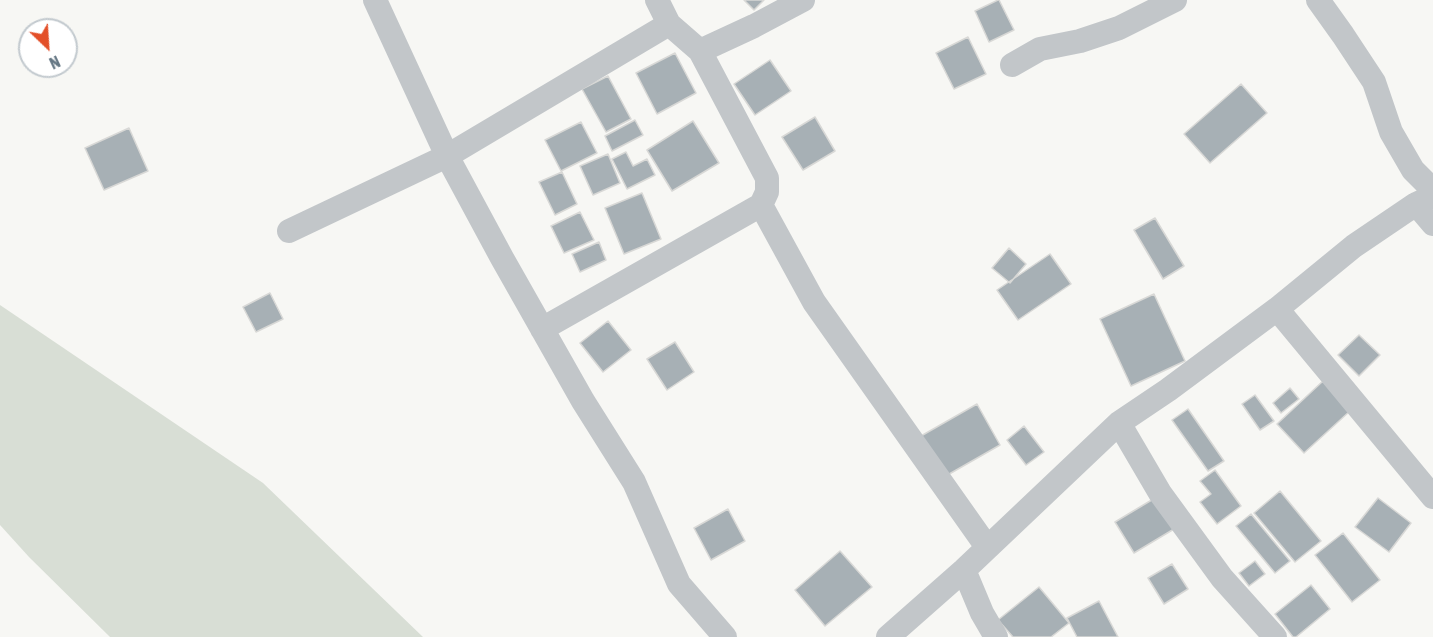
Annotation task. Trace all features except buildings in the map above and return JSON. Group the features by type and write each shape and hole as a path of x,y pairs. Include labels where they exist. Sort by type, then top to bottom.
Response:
{"street":[{"path":"375,0 447,156 583,401 634,482 679,584 725,637"},
{"path":"542,329 761,205 766,192 767,178 700,51 669,24 657,0"},
{"path":"700,51 803,0"},
{"path":"1012,65 1040,49 1080,41 1119,28 1174,0"},
{"path":"1318,0 1374,82 1391,132 1427,197 1433,224"},
{"path":"289,231 447,156 669,24"},
{"path":"888,637 964,570 1119,423 1168,390 1277,309 1354,246 1427,197"},
{"path":"761,205 814,302 987,547"},
{"path":"1277,309 1433,497"},
{"path":"1119,423 1160,493 1222,578 1275,637"},
{"path":"964,570 982,613 996,637"}],"shaded area":[{"path":"0,305 263,483 423,637 110,637 0,525"}]}
